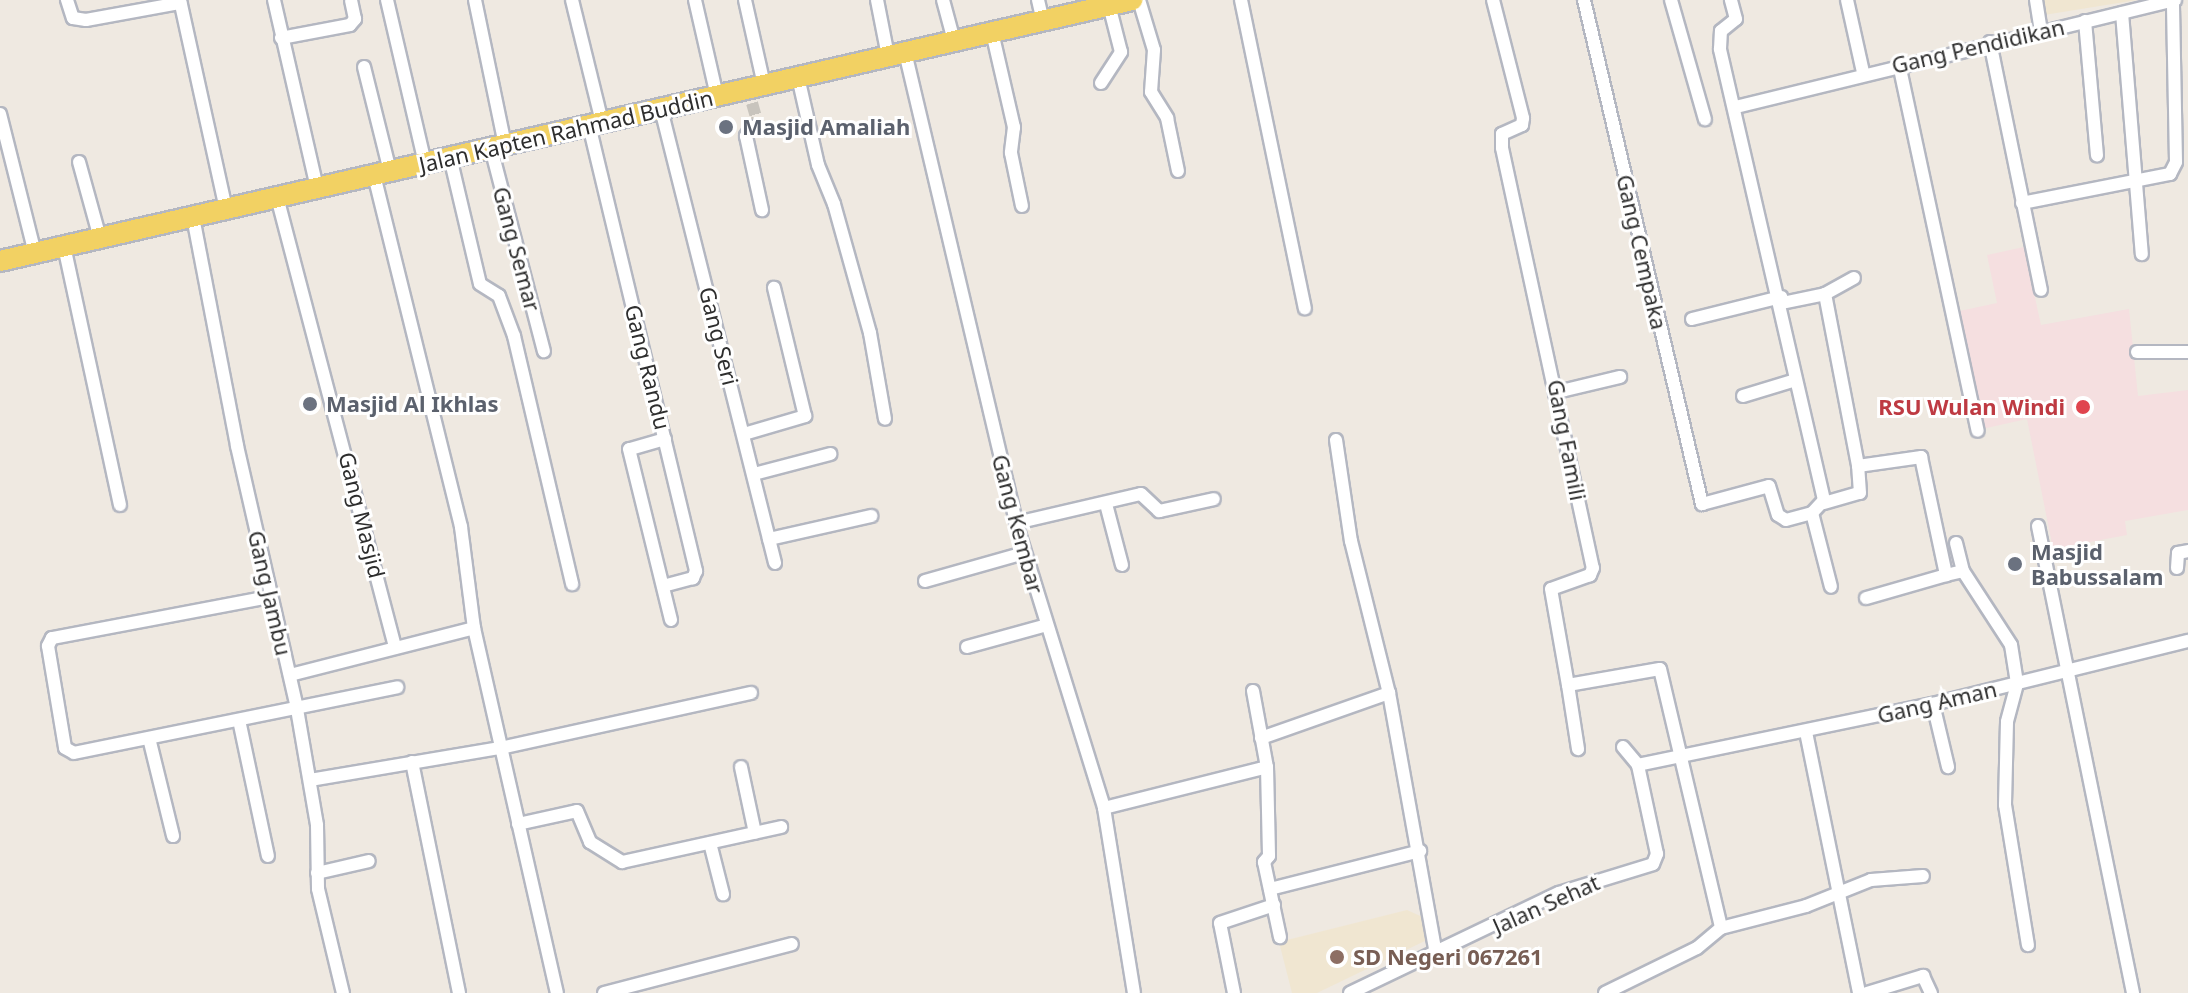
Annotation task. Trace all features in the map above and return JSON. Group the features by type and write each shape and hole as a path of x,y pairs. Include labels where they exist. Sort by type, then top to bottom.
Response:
{"main road":[{"name":"Jalan Kapten Rahmad Buddin","path":"0,261 717,96 755,92 798,77 1132,0"}],"street":[{"path":"67,0 73,18 86,20 180,1 226,209"},
{"path":"274,0 317,188"},
{"path":"281,38 350,25 355,19 351,0"},
{"path":"387,0 425,163"},
{"name":"Gang Semar","path":"475,0 498,146 544,351"},
{"name":"Gang Randu","path":"572,0 595,124 696,571 693,578 663,586"},
{"path":"695,0 717,96"},
{"path":"745,0 755,92"},
{"name":"Gang Kembar","path":"877,0 897,54 1024,553 1104,808 1134,993"},
{"path":"943,0 954,41"},
{"path":"1038,0 1043,21"},
{"path":"1139,0 1154,50 1151,92 1167,118 1178,171"},
{"path":"1241,0 1305,308"},
{"name":"Gang Famili","path":"1493,0 1523,118 1522,125 1502,134 1502,148 1593,568 1590,575 1551,589 1568,685"},
{"name":"Gang Cempaka","path":"1584,0 1702,504 1769,486 1781,519 1812,513"},
{"path":"1671,0 1705,119"},
{"path":"1731,0 1736,19 1721,31 1720,45 1781,300 1824,503"},
{"path":"1847,0 1863,72"},
{"path":"2036,0 2041,30"},
{"path":"2022,203 2165,178 2176,162 2174,0"},
{"name":"Gang Pendidikan","path":"1736,107 1863,72 2174,0"},
{"path":"1101,83 1121,52 1109,5"},
{"path":"2122,13 2142,254"},
{"path":"2085,21 2097,155"},
{"path":"992,32 1014,127 1011,153 1022,206"},
{"path":"1990,42 2041,290"},
{"path":"1899,64 1978,431"},
{"path":"364,67 382,173 461,527 474,628 557,993"},
{"path":"798,77 818,165 834,204 870,333 885,419"},
{"name":"Gang Seri","path":"661,109 775,563"},
{"path":"0,114 35,253"},
{"path":"752,127 746,136 762,210"},
{"path":"450,157 480,284 499,296 514,336 572,584"},
{"path":"79,162 100,238"},
{"name":"Gang Masjid","path":"277,197 395,648"},
{"name":"Gang Jambu","path":"193,217 269,597 297,709 310,780 317,873 343,993"},
{"path":"64,246 120,505"},
{"path":"1692,319 1825,294 1854,278"},
{"path":"744,434 805,416 774,288"},
{"path":"1825,294 1858,466 1860,493 1824,503 1812,513 1831,587"},
{"path":"2137,352 2188,352"},
{"path":"1557,392 1620,377"},
{"path":"1743,396 1796,380"},
{"path":"665,439 629,449 671,620"},
{"path":"1336,440 1351,541 1389,693 1420,851 1436,954"},
{"path":"754,474 830,454"},
{"path":"1858,466 1921,457 1946,575"},
{"path":"1016,523 1142,494 1159,511 1214,499"},
{"path":"1106,504 1122,565"},
{"path":"769,539 871,516"},
{"path":"2038,526 2133,993"},
{"path":"1956,543 1963,571 2008,638 2017,684 2007,722 2005,805 2028,945"},
{"path":"2177,568 2178,553 2188,551"},
{"path":"925,581 1024,553"},
{"path":"1866,598 1963,571"},
{"path":"269,597 52,638 48,646 65,748 74,753 397,687"},
{"path":"967,647 1047,625"},
{"path":"290,675 474,628"},
{"name":"Gang Aman","path":"1685,757 1933,704 2188,641"},
{"path":"1578,749 1568,685 1660,669 1685,757 1721,928"},
{"path":"1253,691 1267,767 1269,856 1264,862 1280,937"},
{"path":"310,780 500,748 751,693"},
{"path":"1261,738 1389,693"},
{"path":"1933,704 1948,767"},
{"path":"239,720 268,856"},
{"path":"1806,732 1859,993"},
{"path":"149,738 173,836"},
{"path":"1623,747 1638,765 1685,757"},
{"path":"412,762 459,993"},
{"name":"Jalan Sehat","path":"1350,993 1574,887 1653,864 1657,854 1638,765"},
{"path":"741,767 755,833"},
{"path":"1104,808 1267,767"},
{"path":"518,824 577,811 590,842 601,854 622,862 781,827"},
{"path":"710,843 723,894"},
{"path":"1270,889 1420,851"},
{"path":"317,873 369,861"},
{"path":"1605,993 1697,948 1721,928 1839,895 1871,880 1923,876"},
{"path":"1234,993 1220,923 1274,905"},
{"path":"604,993 792,944"},
{"path":"1867,993 1923,976 1931,993"},
{"path":"1384,977 1388,993"}],"shaded area":[{"path":"2040,0 2137,0 2044,15"},
{"name":"RSU Wulan Windi","path":"2024,247 2041,325 2129,309 2138,396 2188,390 2188,510 2125,521 2127,535 2053,549 2027,419 1982,429 1955,312 1997,303 1987,255"},
{"name":"SD Negeri 067261","path":"1407,910 1427,919 1431,938 1317,993 1292,993 1279,942"}],"tunnel":[{"path":"752,103 757,120 752,127"}],"place":[{"name":"Masjid Amaliah","path":"726,127"},
{"name":"Masjid Al Ikhlas","path":"310,404"},
{"name":"RSU Wulan Windi","path":"2083,407"},
{"name":"Masjid Babussalam","path":"2015,564"},
{"name":"SD Negeri 067261","path":"1337,957"}]}
